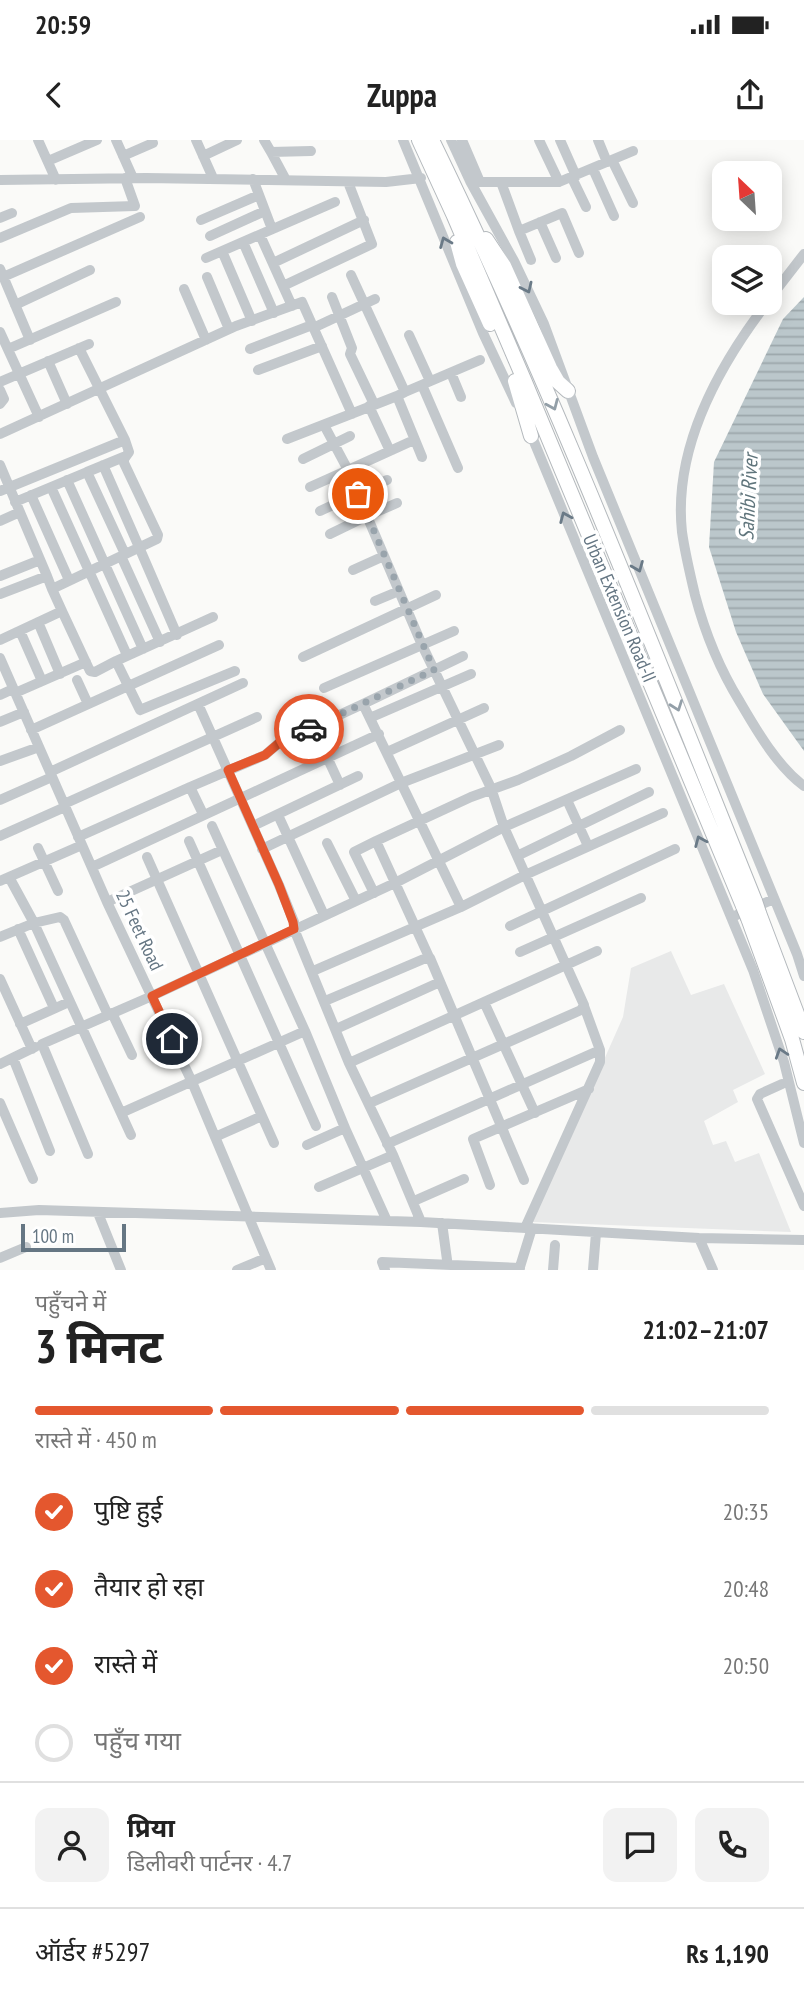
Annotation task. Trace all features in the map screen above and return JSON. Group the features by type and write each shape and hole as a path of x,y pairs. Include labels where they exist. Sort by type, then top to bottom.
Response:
{"highway":[{"name":"Urban Extension Road-II","path":"418,140 454,216 804,1032"},
{"name":"Urban Extension Road-II","path":"432,140 553,404 671,688 751,909"},
{"path":"454,216 456,239 463,264 514,377 531,436"},
{"path":"476,232 486,238 504,266 550,368 558,382 568,390"},
{"name":"Urban Extension Road-II","path":"767,949 804,1083"}],"street":[{"path":"38,140 56,180"},
{"path":"48,161 97,140"},
{"path":"116,140 144,228"},
{"path":"196,140 213,178"},
{"path":"203,156 237,140"},
{"path":"264,140 286,180"},
{"path":"403,140 478,320 531,436 732,918 784,1062 804,1143"},
{"path":"451,140 475,182 538,311 593,457 804,976"},
{"path":"462,140 475,182"},
{"path":"539,140 559,182"},
{"path":"560,140 586,207"},
{"path":"598,140 633,203"},
{"path":"123,156 153,143"},
{"path":"271,152 311,151"},
{"path":"475,182 559,182 633,151"},
{"path":"593,169 614,216"},
{"path":"1,178 213,178 387,182 421,178"},
{"path":"253,179 272,229"},
{"path":"283,286 372,244 348,182"},
{"path":"501,182 531,260"},
{"path":"201,220 259,195"},
{"path":"206,258 335,202"},
{"path":"0,239 71,208 135,206"},
{"path":"211,236 265,211"},
{"path":"0,218 12,213"},
{"path":"519,231 564,214 579,253"},
{"path":"30,340 2,273 139,217"},
{"path":"273,263 364,220"},
{"path":"540,222 556,258"},
{"path":"260,234 292,306"},
{"path":"243,242 274,313"},
{"path":"222,251 252,321"},
{"path":"782,283 804,254"},
{"path":"15,305 90,270"},
{"path":"351,275 401,394 414,440 422,457"},
{"path":"207,277 229,329"},
{"path":"184,289 206,340"},
{"path":"332,297 352,348 350,354 390,451"},
{"path":"250,349 340,316 375,299"},
{"path":"8,349 116,302"},
{"path":"0,433 229,329 302,302 352,414"},
{"path":"758,315 732,350 697,426 682,497 682,531 700,614 725,678 783,766 804,786"},
{"path":"0,332 39,417"},
{"path":"409,335 458,468"},
{"path":"0,382 84,346 99,389 125,440 129,452 124,463 158,535 157,539 52,589"},
{"path":"258,370 322,346"},
{"path":"287,439 480,360"},
{"path":"48,361 67,404"},
{"path":"451,373 461,397"},
{"path":"0,390 4,399 0,404"},
{"path":"324,425 348,470 422,645 491,789 504,827 584,1006 600,1050 600,1062 529,1228 519,1269 382,1262 385,1270"},
{"path":"303,459 350,436"},
{"path":"5,489 125,440"},
{"path":"310,487 414,440"},
{"path":"15,502 126,456"},
{"path":"0,466 5,489 20,512 52,589 92,672 213,617"},
{"path":"103,466 177,635"},
{"path":"87,472 160,642"},
{"path":"67,480 143,649"},
{"path":"320,511 387,480"},
{"path":"51,487 128,655"},
{"path":"31,495 69,580"},
{"path":"330,534 397,503"},
{"path":"0,521 20,512"},
{"path":"353,570 384,556"},
{"path":"0,576 40,560"},
{"path":"0,594 47,576"},
{"path":"375,601 399,591"},
{"path":"303,657 436,595"},
{"path":"0,640 62,611"},
{"path":"38,622 60,674"},
{"path":"20,631 42,681"},
{"path":"324,688 454,631"},
{"path":"31,730 129,688 219,645"},
{"path":"131,1135 34,923 5,879 190,787 265,755 279,743 463,656"},
{"name":"25 Feet Road","path":"0,658 107,902 192,1082 271,1270"},
{"path":"116,661 139,709 143,710 235,671"},
{"path":"0,695 86,663"},
{"path":"372,717 471,674"},
{"path":"77,680 88,704"},
{"path":"0,800 243,683"},
{"path":"198,704 293,922 349,1063 370,1103 421,1222"},
{"path":"363,704 372,717 417,820 461,907"},
{"path":"387,752 484,708"},
{"path":"0,722 23,712"},
{"path":"0,836 257,717"},
{"path":"374,893 354,852 417,820 550,766 620,730"},
{"path":"92,867 379,734"},
{"path":"262,849 401,783 499,745"},
{"path":"0,761 39,747"},
{"path":"327,757 340,785"},
{"path":"0,1064 374,893 504,827 636,769"},
{"path":"253,827 358,776"},
{"path":"190,787 202,814"},
{"path":"517,856 649,792"},
{"path":"567,800 588,846"},
{"path":"313,971 461,907 663,813"},
{"path":"278,815 324,915"},
{"path":"212,826 387,1221"},
{"path":"189,841 316,1126"},
{"path":"376,841 397,882 524,1180"},
{"path":"327,843 356,901"},
{"path":"38,848 58,891"},
{"path":"510,926 676,849"},
{"path":"107,902 222,850"},
{"path":"147,857 274,1143"},
{"path":"520,952 641,898"},
{"path":"732,918 774,900"},
{"path":"0,936 57,916 64,920 132,1055"},
{"path":"18,929 54,1008"},
{"path":"349,1063 597,951"},
{"path":"325,1001 429,957"},
{"path":"0,979 20,1024 37,1046 89,1154"},
{"path":"336,1029 440,982"},
{"path":"20,1024 69,1002"},
{"path":"484,1002 535,1112"},
{"path":"370,1103 581,1010 584,1006"},
{"path":"121,1113 305,1031"},
{"path":"387,1144 600,1050"},
{"path":"13,1058 50,1150"},
{"path":"782,1084 760,1094 757,1099 804,1206"},
{"path":"490,1185 472,1140 589,1088"},
{"path":"1,1110 33,1179"},
{"path":"215,1137 262,1116"},
{"path":"307,1145 345,1128"},
{"path":"319,1187 393,1155"},
{"path":"414,1201 464,1179"},
{"path":"0,1213 39,1210 248,1216 442,1223 699,1238 804,1240"},
{"path":"98,1213 121,1270"},
{"path":"442,1223 448,1267"},
{"path":"593,1270 596,1233"},
{"path":"699,1238 713,1270"},
{"path":"553,1270 555,1245"},
{"path":"0,1258 26,1247"},
{"path":"237,1270 267,1258"}],"shaded area":[{"path":"671,951 691,995 724,984 765,1074 733,1090 738,1102 704,1121 713,1145 726,1141 735,1162 759,1153 791,1232 532,1222 623,1017 631,968"}],"water":[{"name":"Sahibi River","path":"804,297 804,751 763,694 736,632 709,547 714,462 783,319"}],"way so far":[{"path":"309,729 434,670 358,494"}],"route":[{"path":"172,1039 152,996 294,929 279,885 228,770 265,755 279,743 309,729"}]}
